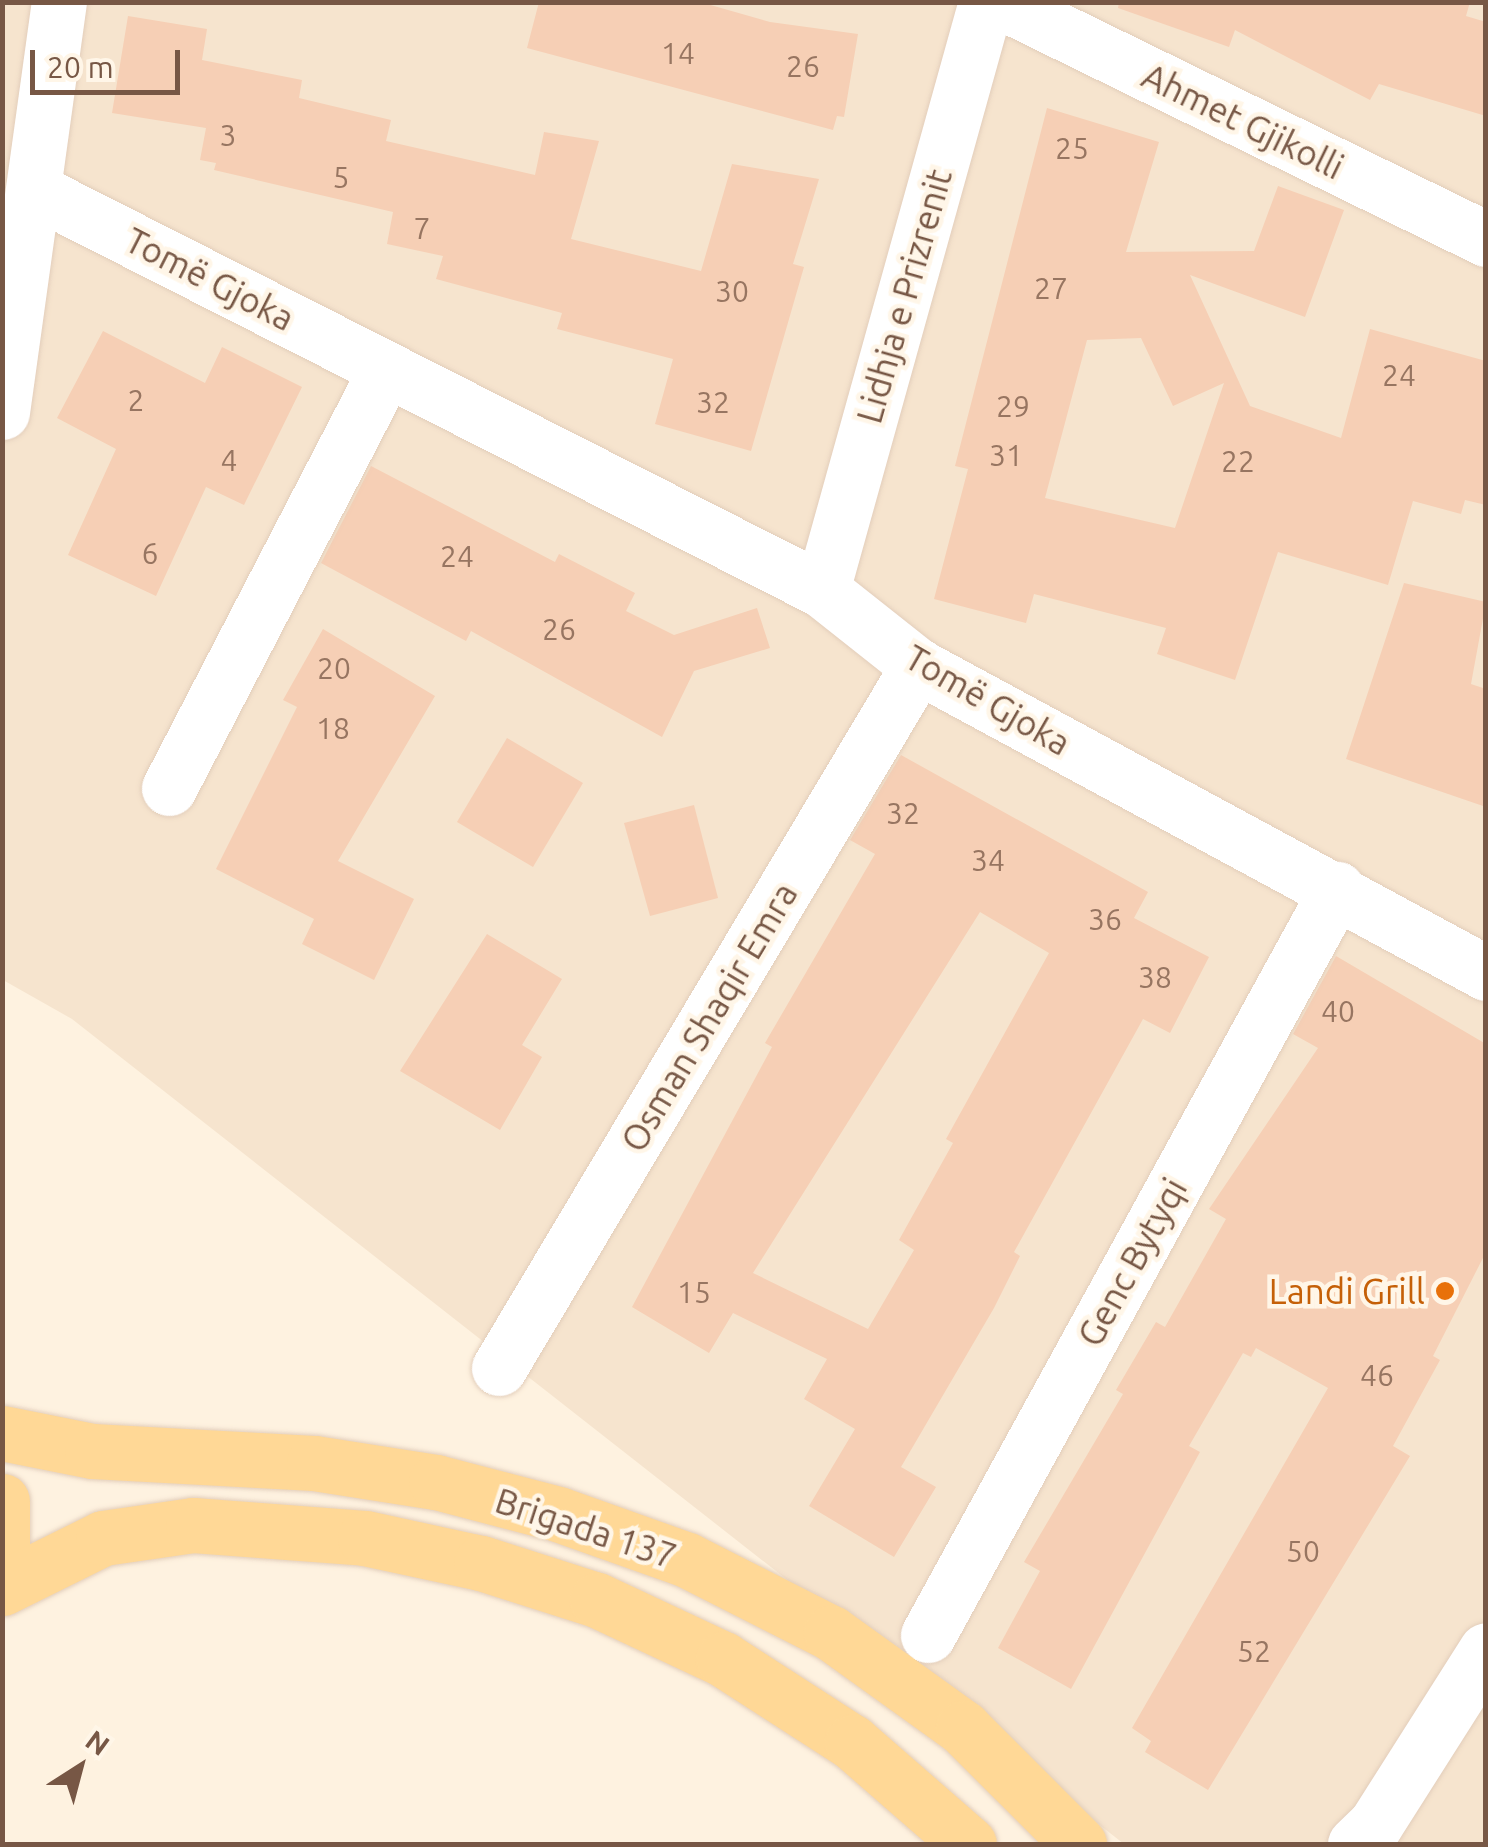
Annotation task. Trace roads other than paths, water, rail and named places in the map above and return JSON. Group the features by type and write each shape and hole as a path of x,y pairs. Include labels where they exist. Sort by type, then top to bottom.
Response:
{"main road":[{"name":"Brigada 137","path":"2,1432 92,1451 314,1463 436,1482 558,1514 688,1560 831,1633 963,1728 1079,1844"},
{"path":"2,1501 2,1545"},
{"name":"Brigada 137","path":"2,1588 103,1538 192,1525 365,1538 482,1563 597,1600 723,1659 852,1742 969,1844"}],"street":[{"path":"2,412 59,2"},
{"name":"Lidhja e Prizrenit","path":"822,590 986,2"},
{"name":"Ahmet Gjikolli","path":"1001,2 1486,239"},
{"name":"Tomë Gjoka","path":"34,190 822,590 918,666 1486,973"},
{"path":"169,788 386,369"},
{"name":"Osman Shaqir Emra","path":"499,1368 918,666"},
{"name":"Genc Bytyqi","path":"928,1635 1337,890"},
{"path":"1355,1844 1375,1825 1486,1650"}],"place":[{"name":"Landi Grill","path":"1445,1291"}]}
